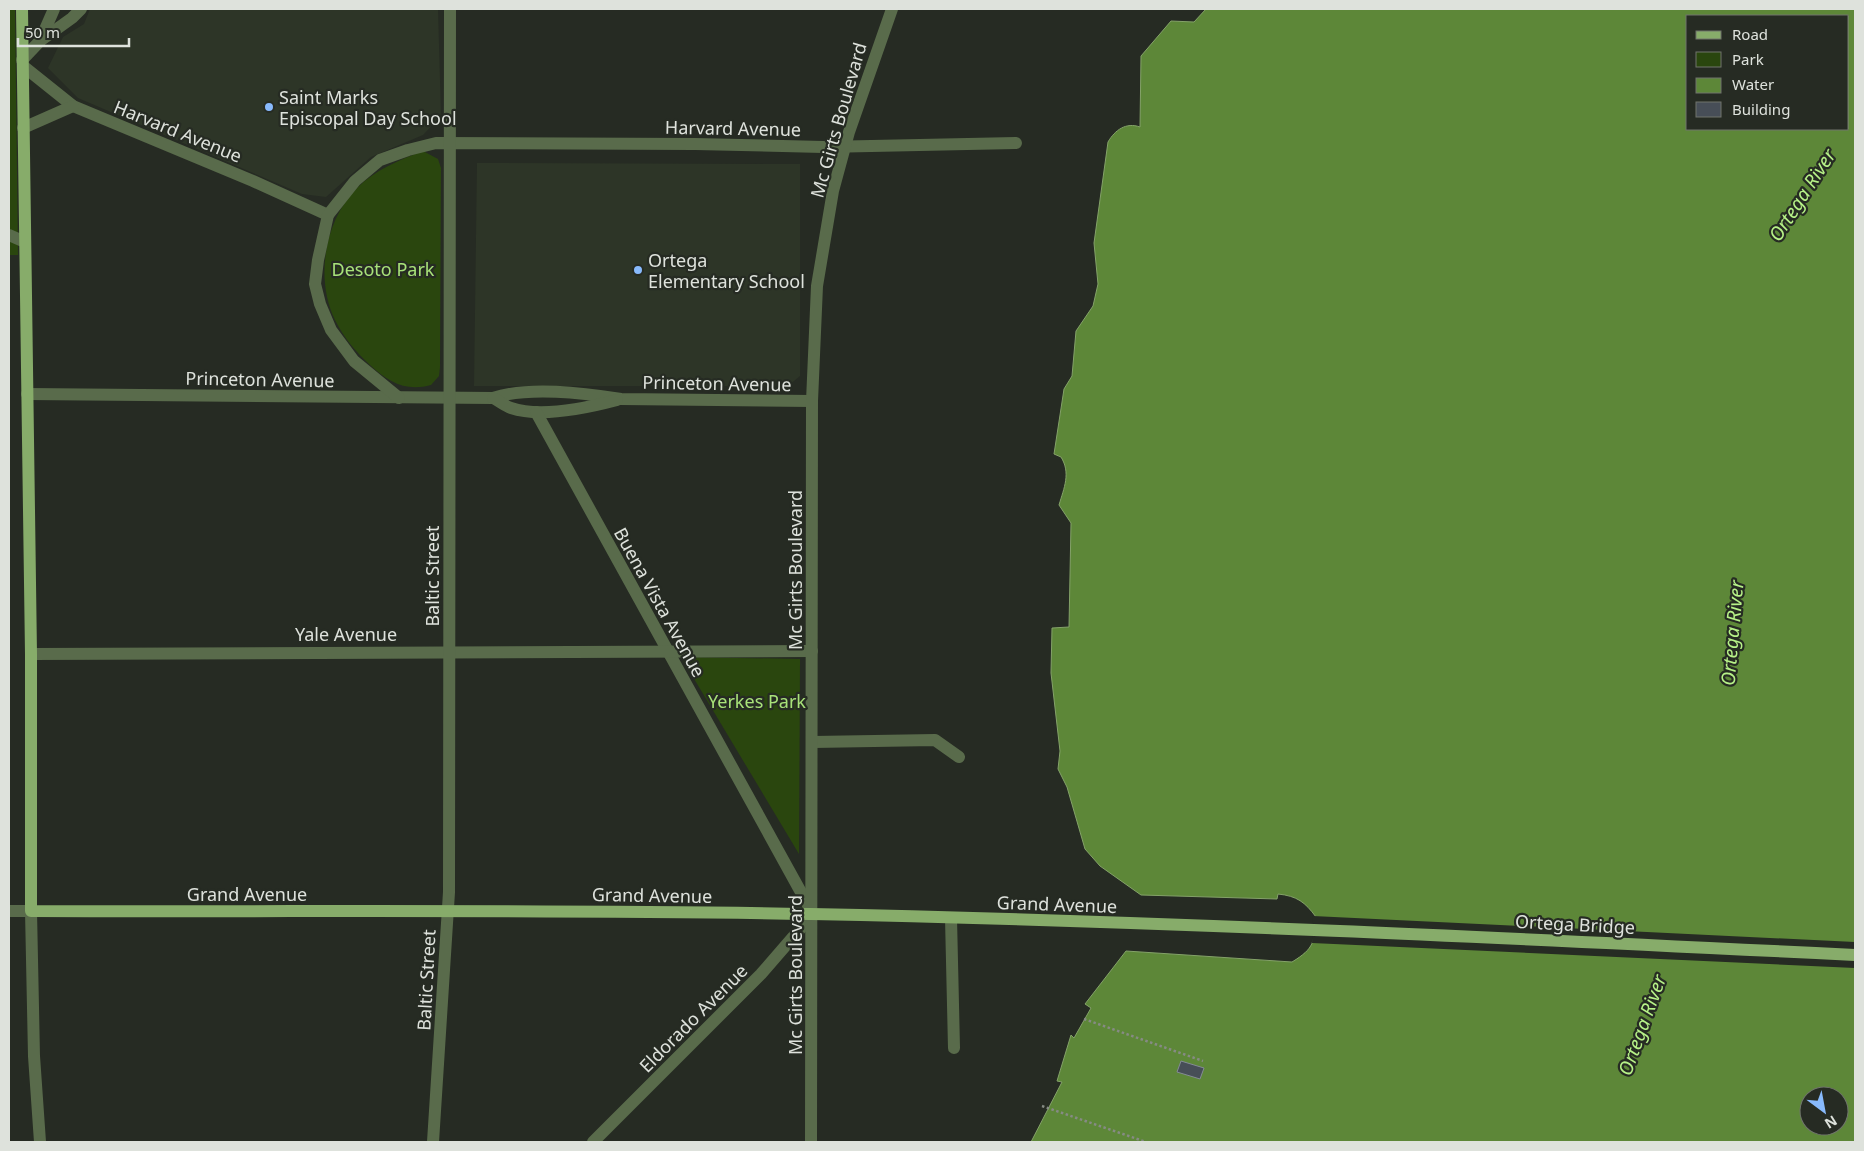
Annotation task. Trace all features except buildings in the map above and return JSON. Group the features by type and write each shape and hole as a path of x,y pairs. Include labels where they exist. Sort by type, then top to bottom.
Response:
{"main road":[{"path":"22,9 31,654 31,911"},
{"name":"Grand Avenue","path":"31,911 813,914 1294,928"},
{"name":"Ortega Bridge","path":"1294,928 1855,955"}],"street":[{"path":"23,63 40,41 54,9"},
{"path":"40,41 72,18 81,9"},
{"name":"Baltic Street","path":"433,1142 447,912 450,9"},
{"name":"Mc Girts Boulevard","path":"812,1142 812,401 817,286 834,191 845,146 892,9"},
{"name":"Harvard Avenue","path":"23,63 73,106 253,180 328,216 355,181 380,160 436,143 845,146 1016,143"},
{"path":"24,128 73,106"},
{"path":"328,216 315,284 320,304 331,330 354,360 400,398"},
{"path":"9,235 25,242"},
{"name":"Princeton Avenue","path":"27,394 493,398 511,392 594,394 621,399 812,401"},
{"name":"Princeton Avenue","path":"493,398 510,408 536,412 588,408 621,399"},
{"name":"Buena Vista Avenue","path":"536,412 666,651 813,914"},
{"name":"Yale Avenue","path":"31,654 812,651"},
{"path":"813,742 935,740 959,756"},
{"name":"Grand Avenue","path":"9,911 31,911"},
{"path":"31,911 34,1056 40,1142"},
{"name":"Eldorado Avenue","path":"593,1142 761,974 813,914"},
{"path":"951,918 954,1048"}],"path":[{"path":"1084,1019 1202,1061"},
{"path":"1042,1106 1146,1142"}],"shaded area":[{"name":"Saint Marks Episcopal Day School","path":"90,9 438,9 441,116 423,135 371,157 326,197 302,194 78,98 48,68 63,37 84,24"},
{"name":"Ortega Elementary School","path":"477,163 800,164 800,376 788,386 474,386"}],"green space":[{"path":"9,9 15,9 18,255 9,255"},
{"name":"Desoto Park","path":"423,151 438,159 441,168 440,367 439,376 431,385 413,387 391,381 377,371 346,339 335,320 329,304 325,287 324,269 330,233 346,201 357,188 379,171"},
{"name":"Yerkes Park","path":"681,657 800,659 799,854"}],"water":[{"name":"Ortega River","path":"1206,9 1855,9 1855,1142 1031,1142 1062,1082 1057,1081 1071,1035 1074,1038 1091,1008 1085,1004 1126,951 1292,962 1309,948 1315,933 1316,917 1304,904 1290,896 1278,894 1277,899 1141,895 1100,866 1085,849 1067,787 1058,769 1060,751 1051,673 1052,628 1069,627 1071,523 1059,505 1066,481 1066,469 1061,457 1054,454 1064,389 1072,376 1076,331 1093,306 1098,284 1094,243 1108,142 1121,128 1126,126 1140,127 1141,56 1171,21 1194,22"}],"pier":[{"path":"1313,916 1855,942 1855,968 1312,943"}],"place":[{"name":"Saint Marks Episcopal Day School","path":"269,107"},
{"name":"Ortega Elementary School","path":"638,270"}]}
